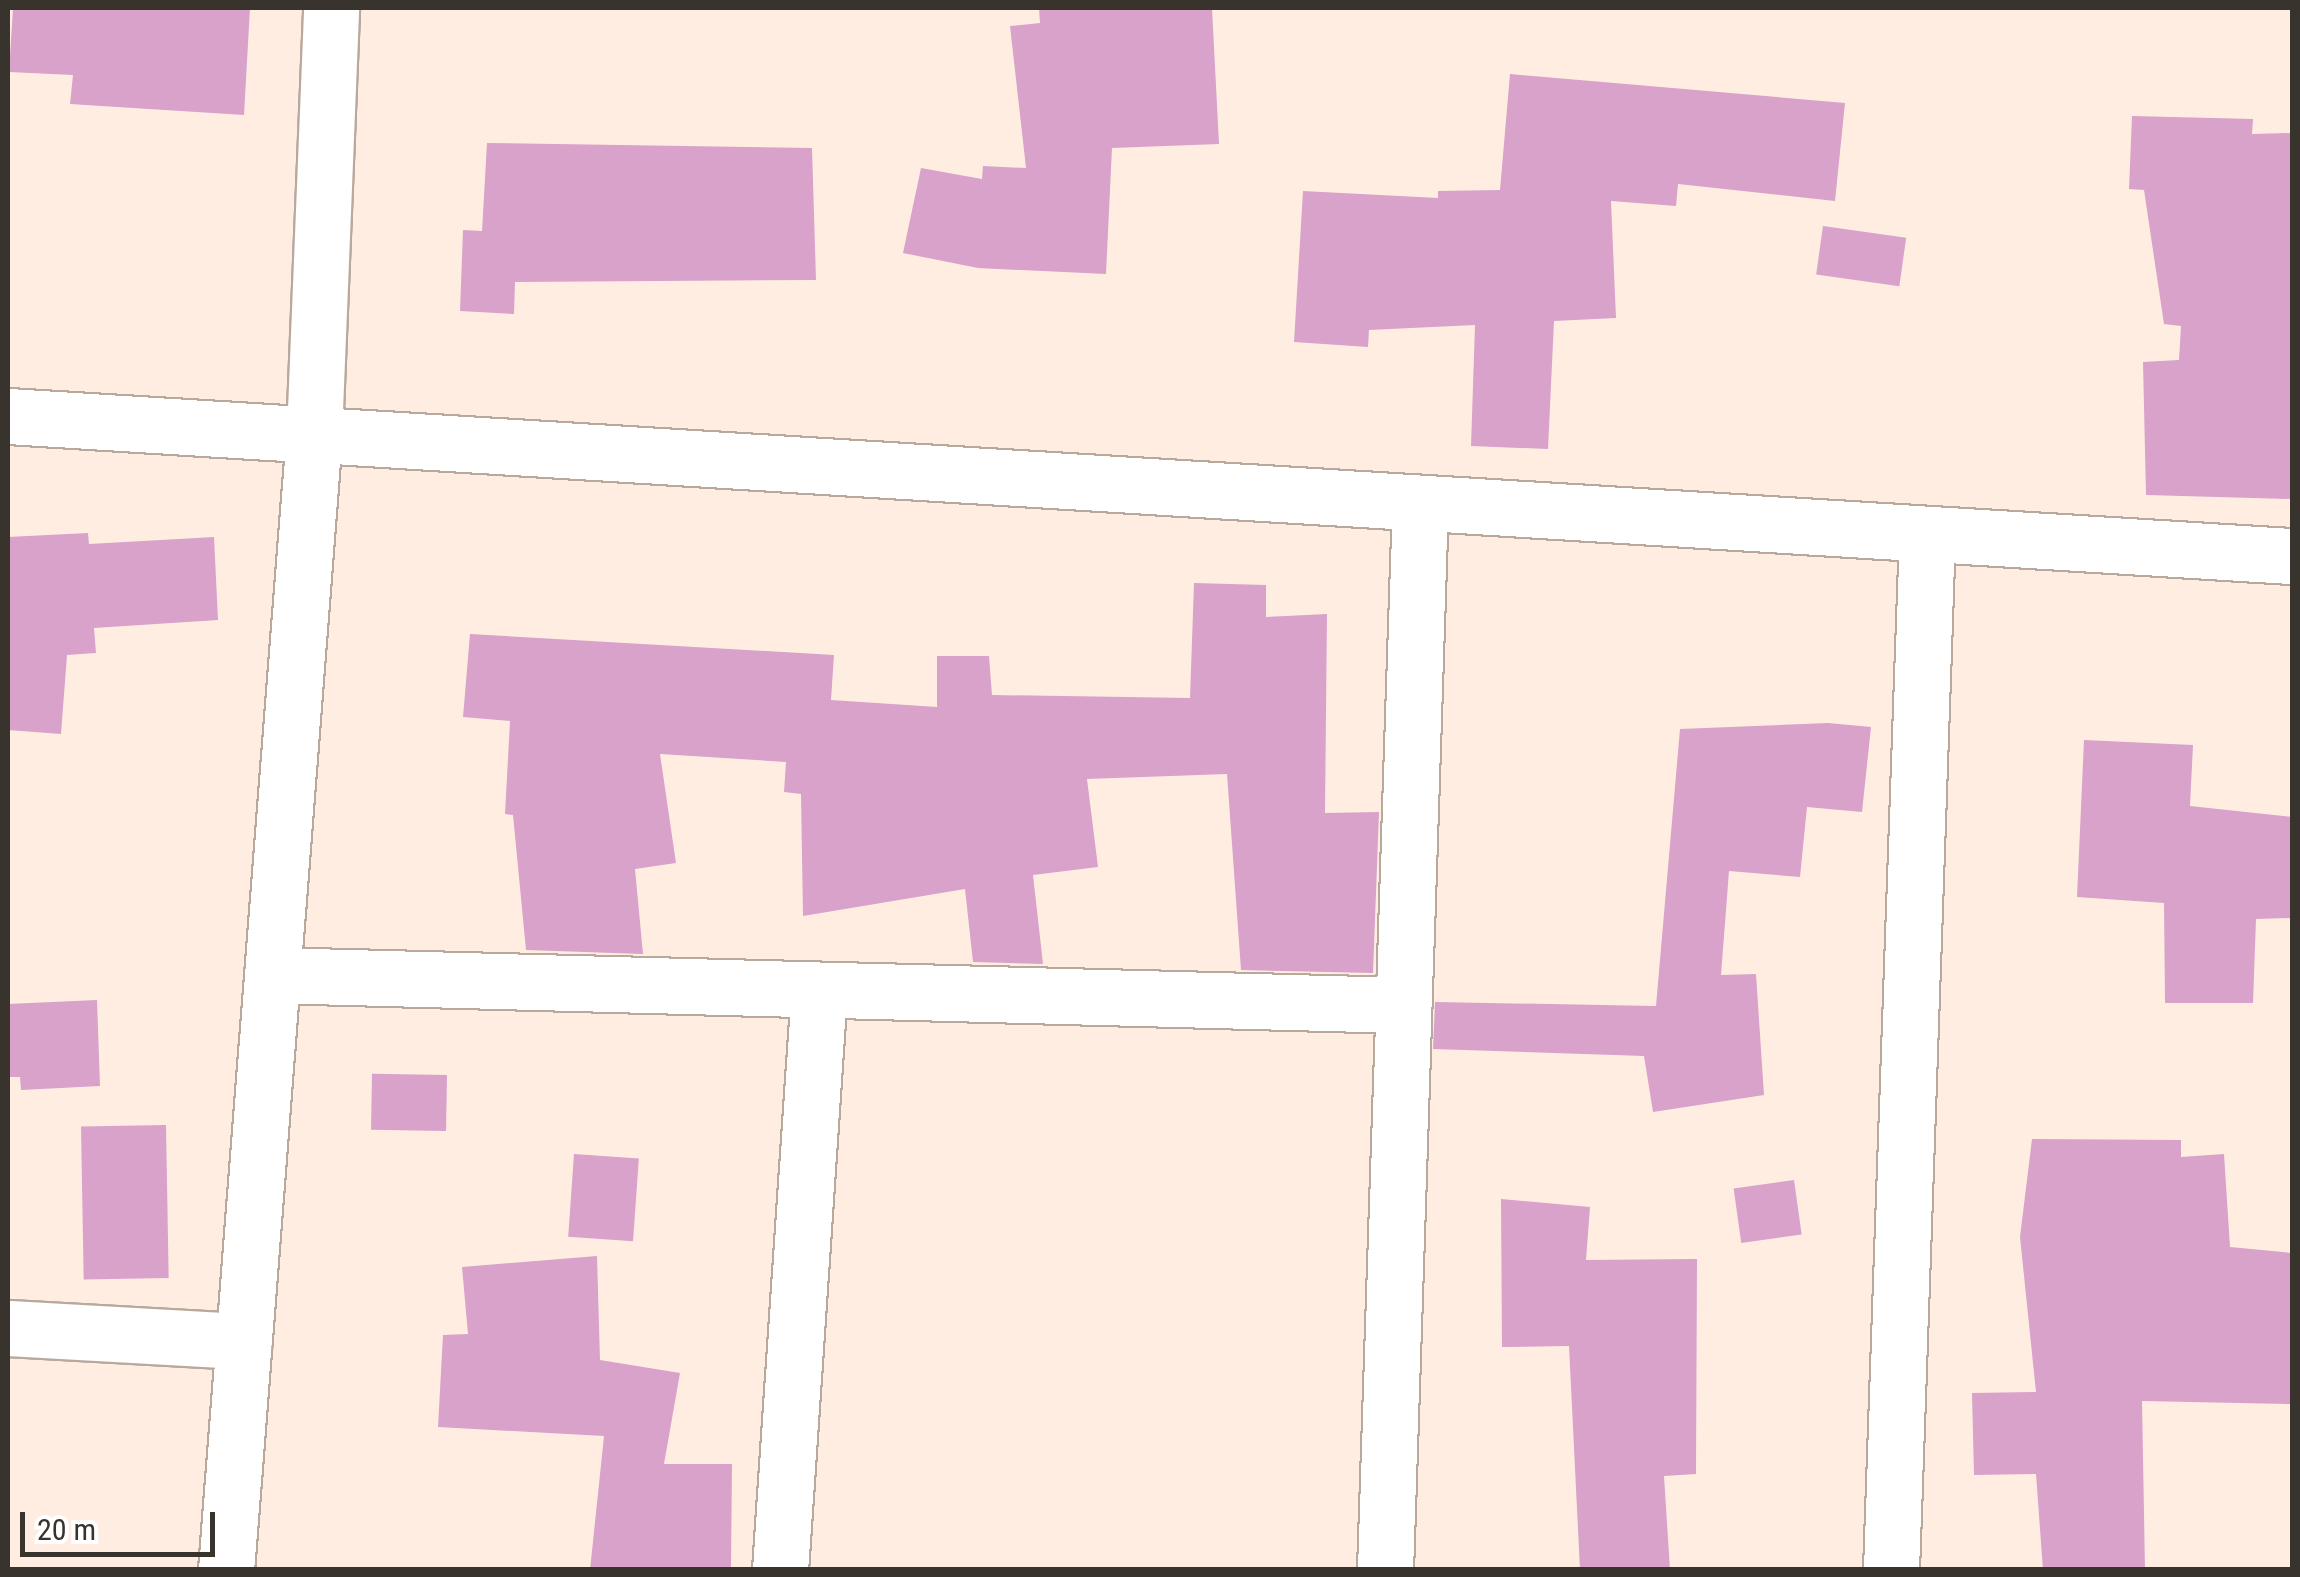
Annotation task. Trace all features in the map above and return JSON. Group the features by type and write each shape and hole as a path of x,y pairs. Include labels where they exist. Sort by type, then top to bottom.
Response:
{"street":[{"path":"226,1570 314,435 332,8"},
{"path":"8,416 2292,556"},
{"path":"1384,1570 1420,503"},
{"path":"1891,1570 1927,534"},
{"path":"272,975 1401,1005"},
{"path":"780,1570 819,991"},
{"path":"8,1328 244,1341"}],"building":[{"path":"13,8 250,8 244,115 70,104 73,75 9,72"},
{"path":"1039,8 1212,8 1219,144 1112,148 1106,274 978,268 903,253 921,168 982,179 983,166 1026,168 1010,26 1040,23"},
{"path":"1510,74 1845,103 1835,201 1678,184 1676,206 1611,201 1616,318 1554,321 1548,449 1471,446 1475,325 1369,330 1368,347 1294,342 1303,191 1438,198 1438,191 1500,190"},
{"path":"2132,116 2253,119 2252,134 2292,133 2292,499 2146,495 2143,362 2179,360 2181,326 2164,324 2144,190 2129,189"},
{"path":"487,143 812,148 816,280 515,282 514,314 460,311 463,230 482,231"},
{"path":"1823,226 1906,238 1899,286 1816,275"},
{"path":"88,533 89,544 214,537 218,620 94,628 96,653 67,655 61,734 8,730 8,537"},
{"path":"1194,583 1266,585 1266,617 1327,614 1325,813 1379,812 1373,973 1241,970 1227,774 1087,779 1098,867 1033,875 1043,964 973,962 965,889 803,916 801,794 784,792 786,762 660,754 676,863 635,869 643,954 526,950 513,815 505,814 510,721 463,717 470,634 834,655 831,700 937,707 937,656 989,656 992,695 1190,698"},
{"path":"1828,723 1871,727 1862,812 1807,807 1800,877 1729,871 1721,975 1756,974 1764,1095 1653,1112 1644,1056 1433,1049 1435,1002 1656,1006 1680,729"},
{"path":"2084,740 2193,745 2190,806 2292,817 2292,918 2256,919 2253,1003 2165,1003 2164,903 2077,897"},
{"path":"97,1000 100,1086 21,1090 20,1077 8,1077 8,1004"},
{"path":"372,1074 447,1075 446,1131 371,1130"},
{"path":"166,1125 169,1278 84,1279 81,1126"},
{"path":"2032,1139 2181,1140 2181,1157 2224,1154 2230,1247 2292,1253 2292,1404 2142,1401 2145,1570 2043,1570 2036,1474 1974,1475 1972,1393 2036,1392 2020,1237"},
{"path":"574,1154 639,1159 633,1241 568,1237"},
{"path":"1794,1180 1802,1234 1741,1243 1734,1188"},
{"path":"1501,1199 1590,1207 1586,1260 1697,1259 1696,1474 1664,1476 1670,1570 1580,1570 1569,1346 1502,1347"},
{"path":"597,1256 600,1360 680,1373 664,1464 732,1464 731,1570 590,1570 604,1436 438,1427 443,1335 468,1334 462,1267"}]}
